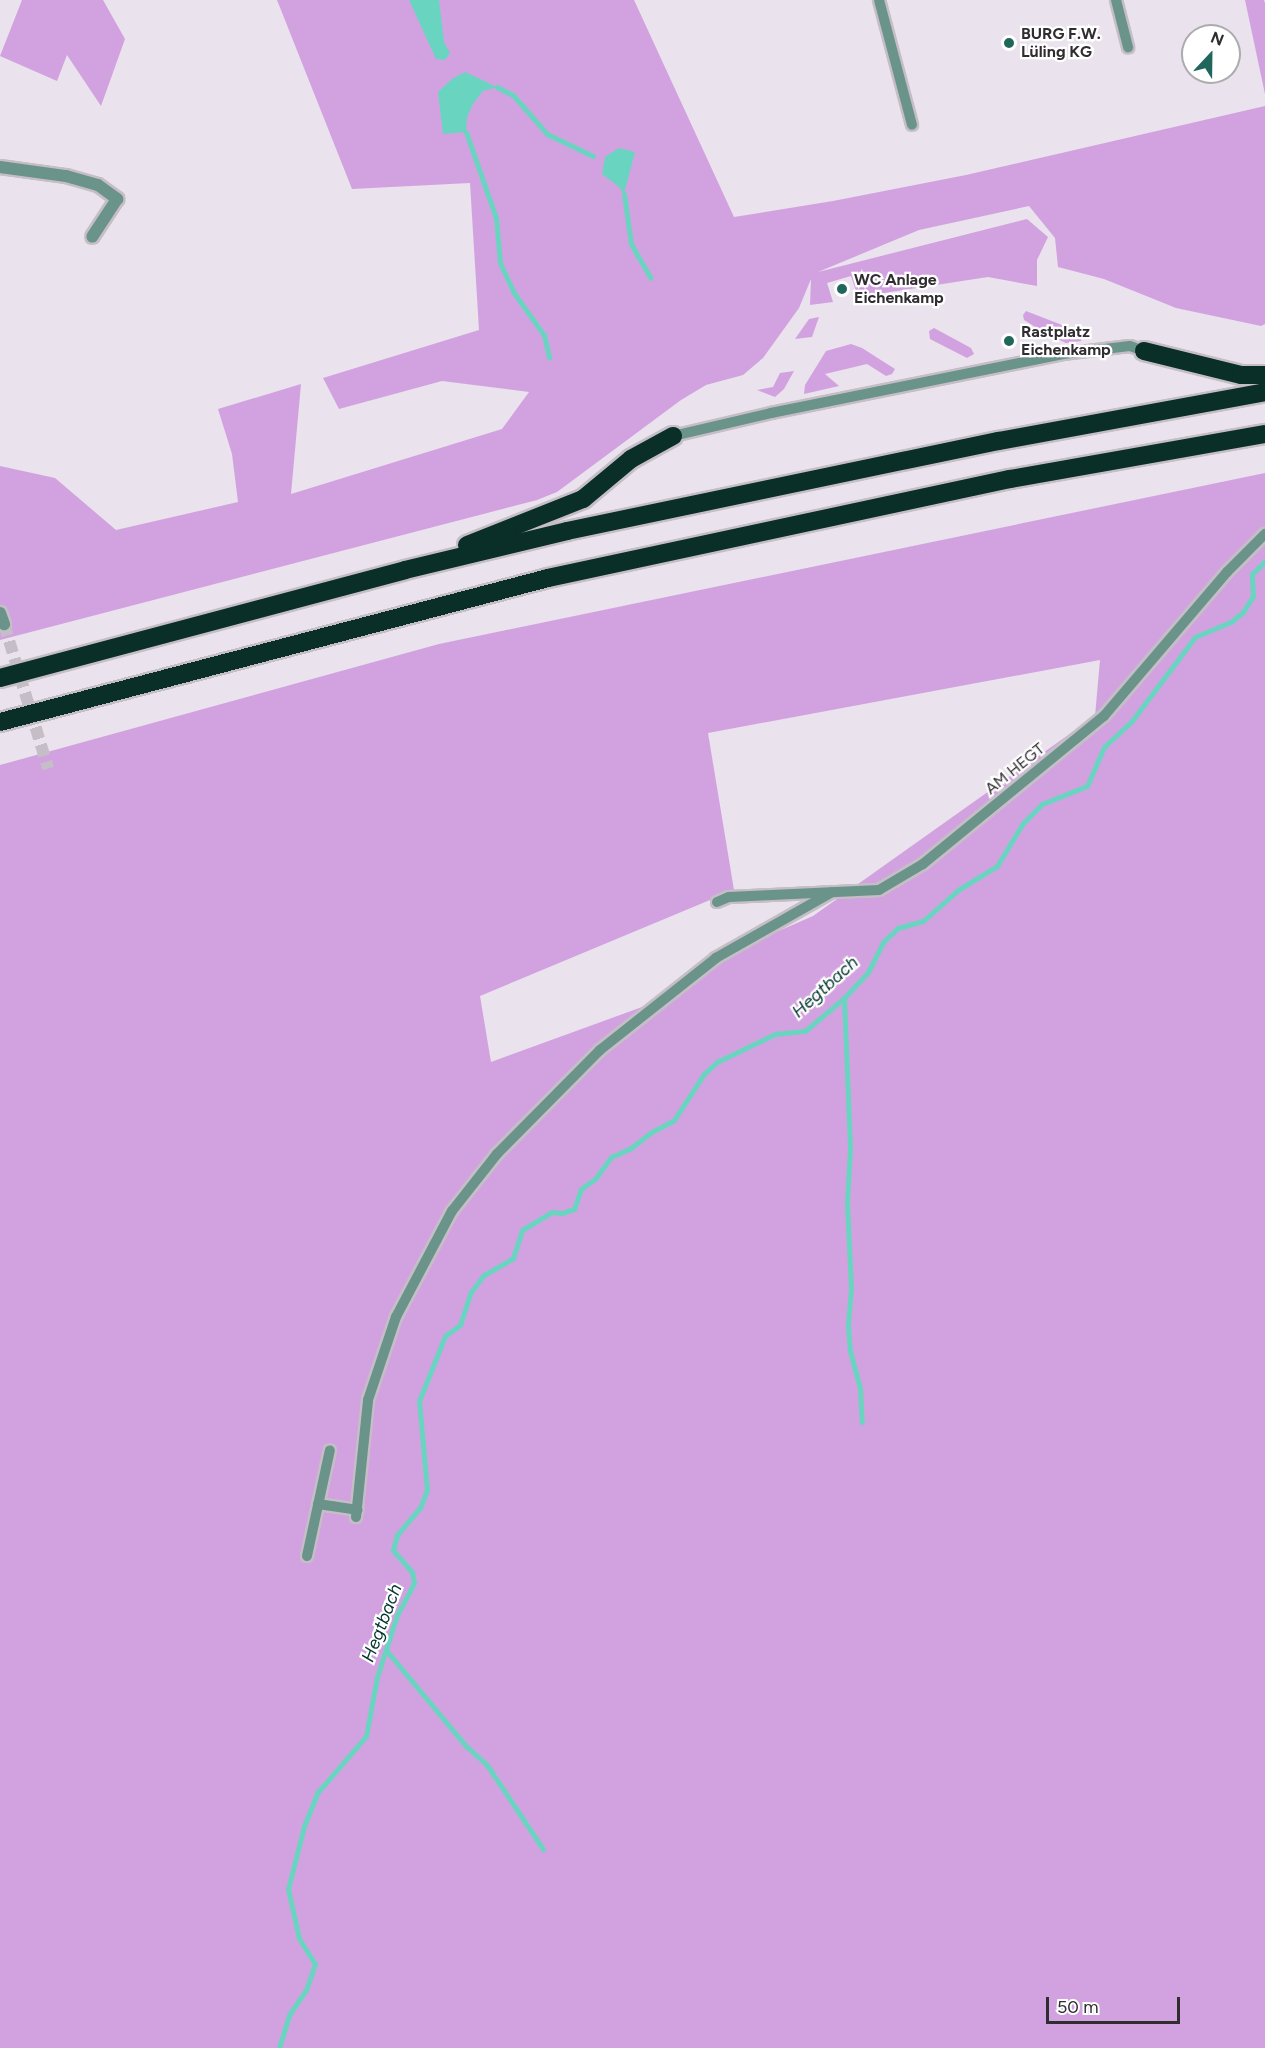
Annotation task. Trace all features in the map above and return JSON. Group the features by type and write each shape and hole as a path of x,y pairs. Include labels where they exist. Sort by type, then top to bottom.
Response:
{"highway":[{"path":"1144,351 1242,375 1265,375"},
{"path":"0,678 405,570 579,528 999,441 1265,392"},
{"path":"0,722 548,578 1010,479 1265,434"},
{"path":"405,570 583,500 631,459 673,436"}],"street":[{"path":"0,167 66,176 98,185 117,199 92,237"}],"lane":[{"path":"879,0 912,125"},
{"path":"1116,0 1128,47"},
{"path":"673,436 771,412 1063,354 1130,346 1144,351"},
{"name":"AM HEGT","path":"717,902 729,897 879,890 923,864 1104,716 1227,572 1265,534"},
{"path":"318,1504 357,1514 368,1400 396,1317 452,1211 497,1154 600,1050 716,958 832,892"},
{"path":"307,1556 330,1450"}],"shaded area":[{"path":"22,0 103,0 125,39 101,106 67,55 57,81 0,56"},
{"path":"277,0 634,0 734,217 833,201 966,175 1265,106 1265,324 1261,326 1176,308 1104,279 1058,267 1055,238 1029,206 919,230 818,272 1027,219 1048,237 1037,260 1037,286 988,277 858,297 851,276 827,283 833,302 810,305 811,279 799,308 763,358 743,375 706,385 681,400 557,492 537,500 0,640 0,466 55,478 116,530 238,502 232,454 218,409 301,384 291,494 502,429 529,392 442,381 339,409 323,378 479,330 470,183 352,189"},
{"path":"409,0 439,0 444,42 450,53 445,60 436,59"},
{"path":"1245,0 1264,0 1265,3 1265,94"},
{"path":"465,72 497,87 483,91 473,104 467,117 466,132 443,134 438,92 452,79"},
{"path":"619,148 635,152 624,194 619,187 602,174 605,157"},
{"path":"1026,311 1080,332 1083,335 1081,341 1066,343 1045,333 1024,320 1023,315"},
{"path":"819,317 812,337 795,339 809,319"},
{"path":"934,328 971,348 974,354 967,358 930,339 929,331"},
{"path":"851,344 862,348 895,369 892,374 886,376 867,364 825,374 839,386 804,394 805,385 826,351"},
{"path":"794,371 784,389 775,397 757,390 773,387 780,373"},
{"path":"1265,473 1265,2048 0,2048 0,765 439,644","holes":["1100,660 1095,716 813,916 699,966 642,1007 491,1062 480,996 734,890 708,733"]}],"waterway":[{"path":"497,87 513,95 547,134 593,156"},
{"path":"466,132 496,218 500,263 514,293 544,335 549,357"},
{"path":"624,194 631,244 651,278"},
{"name":"Hegtbach","path":"279,2048 289,2015 306,1990 315,1964 299,1938 288,1889 304,1826 318,1792 366,1736 377,1677 397,1615 414,1583 412,1572 393,1550 397,1535 420,1508 427,1490 419,1401 445,1336 460,1325 471,1292 484,1275 513,1258 522,1230 552,1212 562,1213 574,1209 581,1189 595,1179 611,1157 631,1148 650,1133 674,1120 704,1074 717,1062 775,1034 805,1031 844,998 868,972 883,942 898,928 923,921 958,890 997,866 1023,823 1042,804 1087,786 1104,747 1131,722 1195,637 1231,622 1243,612 1253,596 1252,574 1265,561"},
{"path":"844,998 850,1149 847,1203 851,1289 848,1325 850,1351 860,1388 862,1422"},
{"path":"386,1650 466,1746 487,1765 543,1849"}],"tunnel":[{"path":"4,624 48,768"}],"place":[{"name":"BURG F.W. Lüling KG","path":"1009,43"},
{"name":"WC Anlage Eichenkamp","path":"842,289"},
{"name":"Rastplatz Eichenkamp","path":"1009,341"}]}
